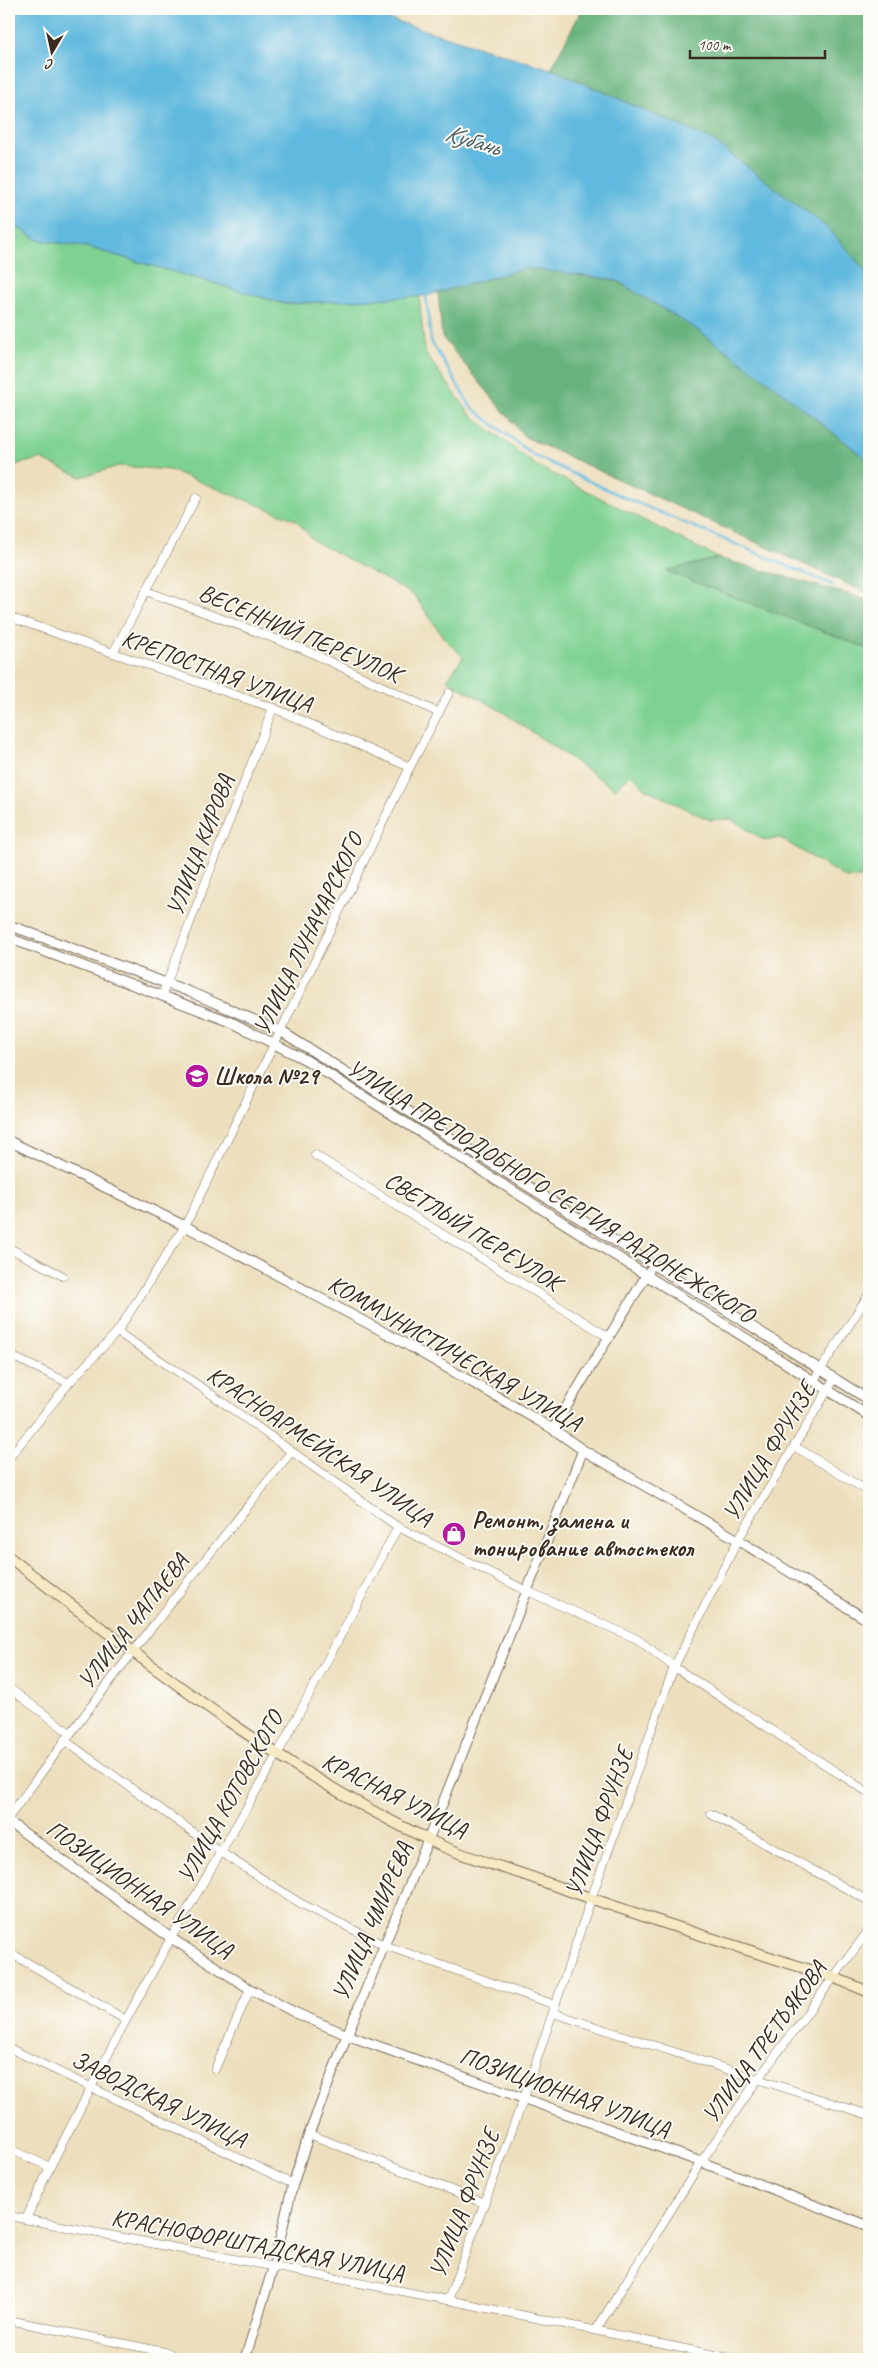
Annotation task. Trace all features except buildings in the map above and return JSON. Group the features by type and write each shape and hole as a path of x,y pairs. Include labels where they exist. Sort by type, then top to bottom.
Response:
{"main road":[{"name":"КРАСНАЯ УЛИЦА","path":"9,1557 134,1653 277,1755 356,1802 428,1840 591,1899 835,1978 869,1992"}],"street":[{"path":"113,653 196,498"},
{"name":"ВЕСЕННИЙ ПЕРЕУЛОК","path":"146,591 303,649 439,713"},
{"name":"КРЕПОСТНАЯ УЛИЦА","path":"9,617 273,708 410,767"},
{"name":"УЛИЦА ЛУНАЧАРСКОГО","path":"9,1458 69,1383 117,1332 185,1226 282,1032 410,767 449,693"},
{"name":"УЛИЦА КИРОВА","path":"162,995 273,708"},
{"name":"УЛИЦА ПРЕПОДОБНОГО СЕРГИЯ РАДОНЕЖСКОГО","path":"9,925 166,984 282,1032 869,1400"},
{"name":"УЛИЦА ПРЕПОДОБНОГО СЕРГИЯ РАДОНЕЖСКОГО","path":"9,938 231,1022 306,1060 869,1416"},
{"name":"КОММУНИСТИЧЕСКАЯ УЛИЦА","path":"9,1141 185,1226 397,1339 553,1429 583,1450 738,1540 869,1620"},
{"name":"СВЕТЛЫЙ ПЕРЕУЛОК","path":"316,1155 610,1338"},
{"path":"9,1248 63,1276"},
{"path":"553,1429 654,1265"},
{"name":"УЛИЦА ФРУНЗЕ","path":"814,1380 869,1294"},
{"name":"КРАСНОАРМЕЙСКАЯ УЛИЦА","path":"117,1332 204,1389 398,1527 527,1591 637,1639 674,1667 869,1794"},
{"path":"9,1355 69,1383"},
{"name":"УЛИЦА ФРУНЗЕ","path":"448,2300 524,2098 591,1899 674,1667 738,1540 835,1378"},
{"path":"794,1446 869,1492"},
{"name":"УЛИЦА ЧМИРЕВА","path":"246,2359 273,2268 293,2184 310,2134 347,2035 428,1840 583,1450"},
{"name":"УЛИЦА ЧАПАЕВА","path":"9,1817 64,1740 134,1653 154,1622 291,1452"},
{"name":"УЛИЦА КОТОВСКОГО","path":"26,2219 126,2020 277,1755 398,1527"},
{"path":"9,1688 70,1733"},
{"path":"64,1740 222,1853 300,1903 384,1945 554,2009 869,2115"},
{"path":"711,1814 869,1901"},
{"name":"ПОЗИЦИОННАЯ УЛИЦА","path":"9,1822 171,1938 250,1988 294,2012 347,2035 701,2162 869,2226"},
{"name":"УЛИЦА ТРЕТЬЯКОВА","path":"596,2330 701,2162 758,2079 869,1930"},
{"path":"9,1952 126,2020"},
{"path":"215,2069 250,1988"},
{"name":"ЗАВОДСКАЯ УЛИЦА","path":"9,2048 293,2184"},
{"path":"310,2134 484,2204"},
{"path":"9,2149 50,2168"},
{"name":"КРАСНОФОРШТАДСКАЯ УЛИЦА","path":"9,2216 448,2300 734,2359"},
{"path":"9,2320 169,2353 179,2359"}],"green space":[{"path":"582,9 869,9 869,275 827,227 712,140 551,69"},
{"path":"9,222 38,240 87,247 285,304 419,296 425,353 471,415 536,465 718,558 667,571 869,649 869,878 846,878 780,838 765,841 731,819 710,820 646,789 631,774 615,789 503,712 447,680 463,657 444,638 414,595 314,541 296,520 170,470 119,466 81,477 40,459 9,466"},
{"path":"526,268 616,280 699,331 768,381 869,461 869,594 525,437 442,337 438,292"},
{"path":"718,558 869,600 869,649 666,571"}],"water":[{"name":"Кубань","path":"9,9 357,9 551,69 712,140 827,227 869,275 869,461 768,381 699,331 616,280 526,268 426,296 285,304 87,247 38,240 9,222"}],"waterway":[{"path":"426,294 431,341 471,407 533,455 623,497 833,585"}],"railway":[{"path":"9,2356 24,2359"}],"place":[{"name":"Школа №29","path":"197,1076"},
{"name":"Ремонт, замена и тонирование автостекол","path":"454,1534"}]}
